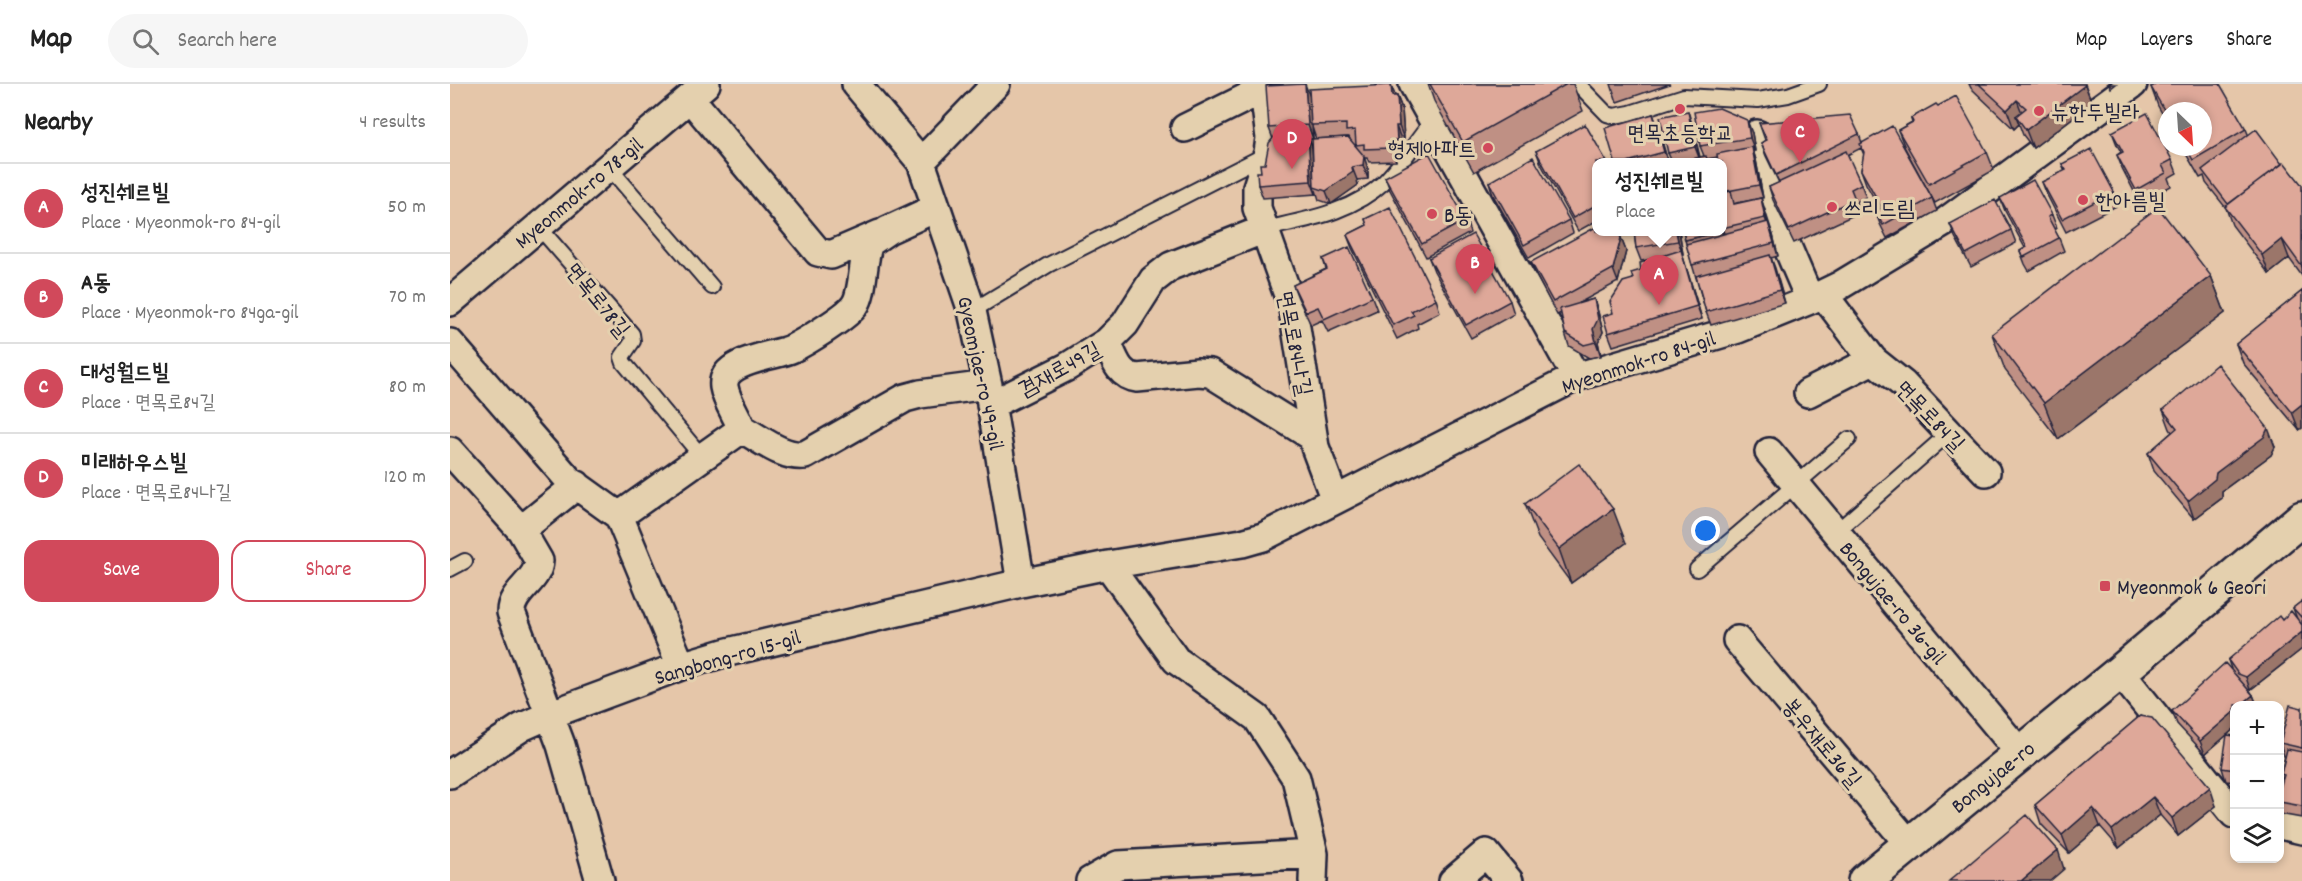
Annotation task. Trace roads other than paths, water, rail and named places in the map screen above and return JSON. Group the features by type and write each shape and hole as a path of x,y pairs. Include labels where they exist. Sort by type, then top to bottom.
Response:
{"street":[{"name":"Gyeomjae-ro 49-gil","path":"856,84 921,162 972,311 990,395 1021,583"},
{"path":"921,162 996,84"},
{"path":"1185,128 1264,86 1362,84"},
{"path":"1413,84 1576,377"},
{"name":"Myeonmok-ro 84-gil","path":"1021,583 1108,565 1242,543 1263,537 1576,377 1738,329 1816,297 1945,222 2109,96 2133,84"},
{"name":"면목로84나길","path":"1264,86 1270,138 1256,194 1257,208 1288,294 1296,325 1317,456 1335,500"},
{"path":"698,91 818,252 823,255 831,255 936,208"},
{"name":"Myeonmok-ro 78-gil","path":"450,302 698,91"},
{"name":"면목로84길","path":"1756,149 1775,218 1816,297 1874,360 1903,384 1986,472"},
{"name":"겸재로49길","path":"742,429 783,452 799,456 805,455 905,399 920,394 990,395 1067,367 1107,342 1125,324 1145,290 1161,272 1265,229"},
{"path":"619,516 742,429 724,387 725,380 737,365 798,345 850,311 858,299 866,249 873,238 880,234"},
{"path":"1107,342 1122,372 1128,377 1210,373 1313,437"},
{"path":"450,343 562,473 619,516 681,666"},
{"path":"1808,393 1874,360"},
{"path":"450,451 521,530 536,554 539,567 537,573 513,601 511,612 561,745 600,881"},
{"name":"Bongujae-ro 36-gil","path":"1769,452 2020,753"},
{"path":"521,530 577,485"},
{"name":"Bongujae-ro","path":"1865,881 2120,672 2302,518"},
{"path":"1108,565 1176,660 1257,718 1296,778 1314,854 1313,881"},
{"name":"Sangbong-ro 15-gil","path":"450,774 522,727 681,666 724,653 1021,583"},
{"name":"봉우재로36길","path":"1737,640 1909,844"},
{"path":"2120,672 2231,809"},
{"path":"2284,826 2302,830"},
{"path":"1453,881 1486,853 1509,881"},
{"path":"1090,881 1118,865 1314,854"}],"lane":[{"path":"1578,84 1607,114 1614,116 1684,96 1758,100 1788,95 1819,84"},
{"path":"1265,229 1323,216 1353,204 1385,181 1433,120"},
{"path":"972,311 1048,265 1268,153"},
{"path":"608,166 712,286"},
{"name":"면목로78길","path":"538,226 632,334 633,341 622,357 624,363 702,458"},
{"path":"1836,532 1949,433"},
{"path":"1697,569 1849,439"},
{"path":"450,569 465,561"}],"place":[{"name":"면목초등학교","path":"1680,109"},
{"name":"뉴한두빌라","path":"2039,111"},
{"name":"형제아파트","path":"1488,148"},
{"name":"대성월드빌","path":"1800,163"},
{"name":"미래하우스빌","path":"1292,169"},
{"name":"한아름빌","path":"2083,200"},
{"name":"쓰리드림","path":"1832,207"},
{"name":"B동","path":"1432,214"},
{"name":"A동","path":"1475,294"},
{"name":"성진쉐르빌","path":"1659,305"},
{"name":"Myeonmok 6 Geori","path":"2105,586"}]}
